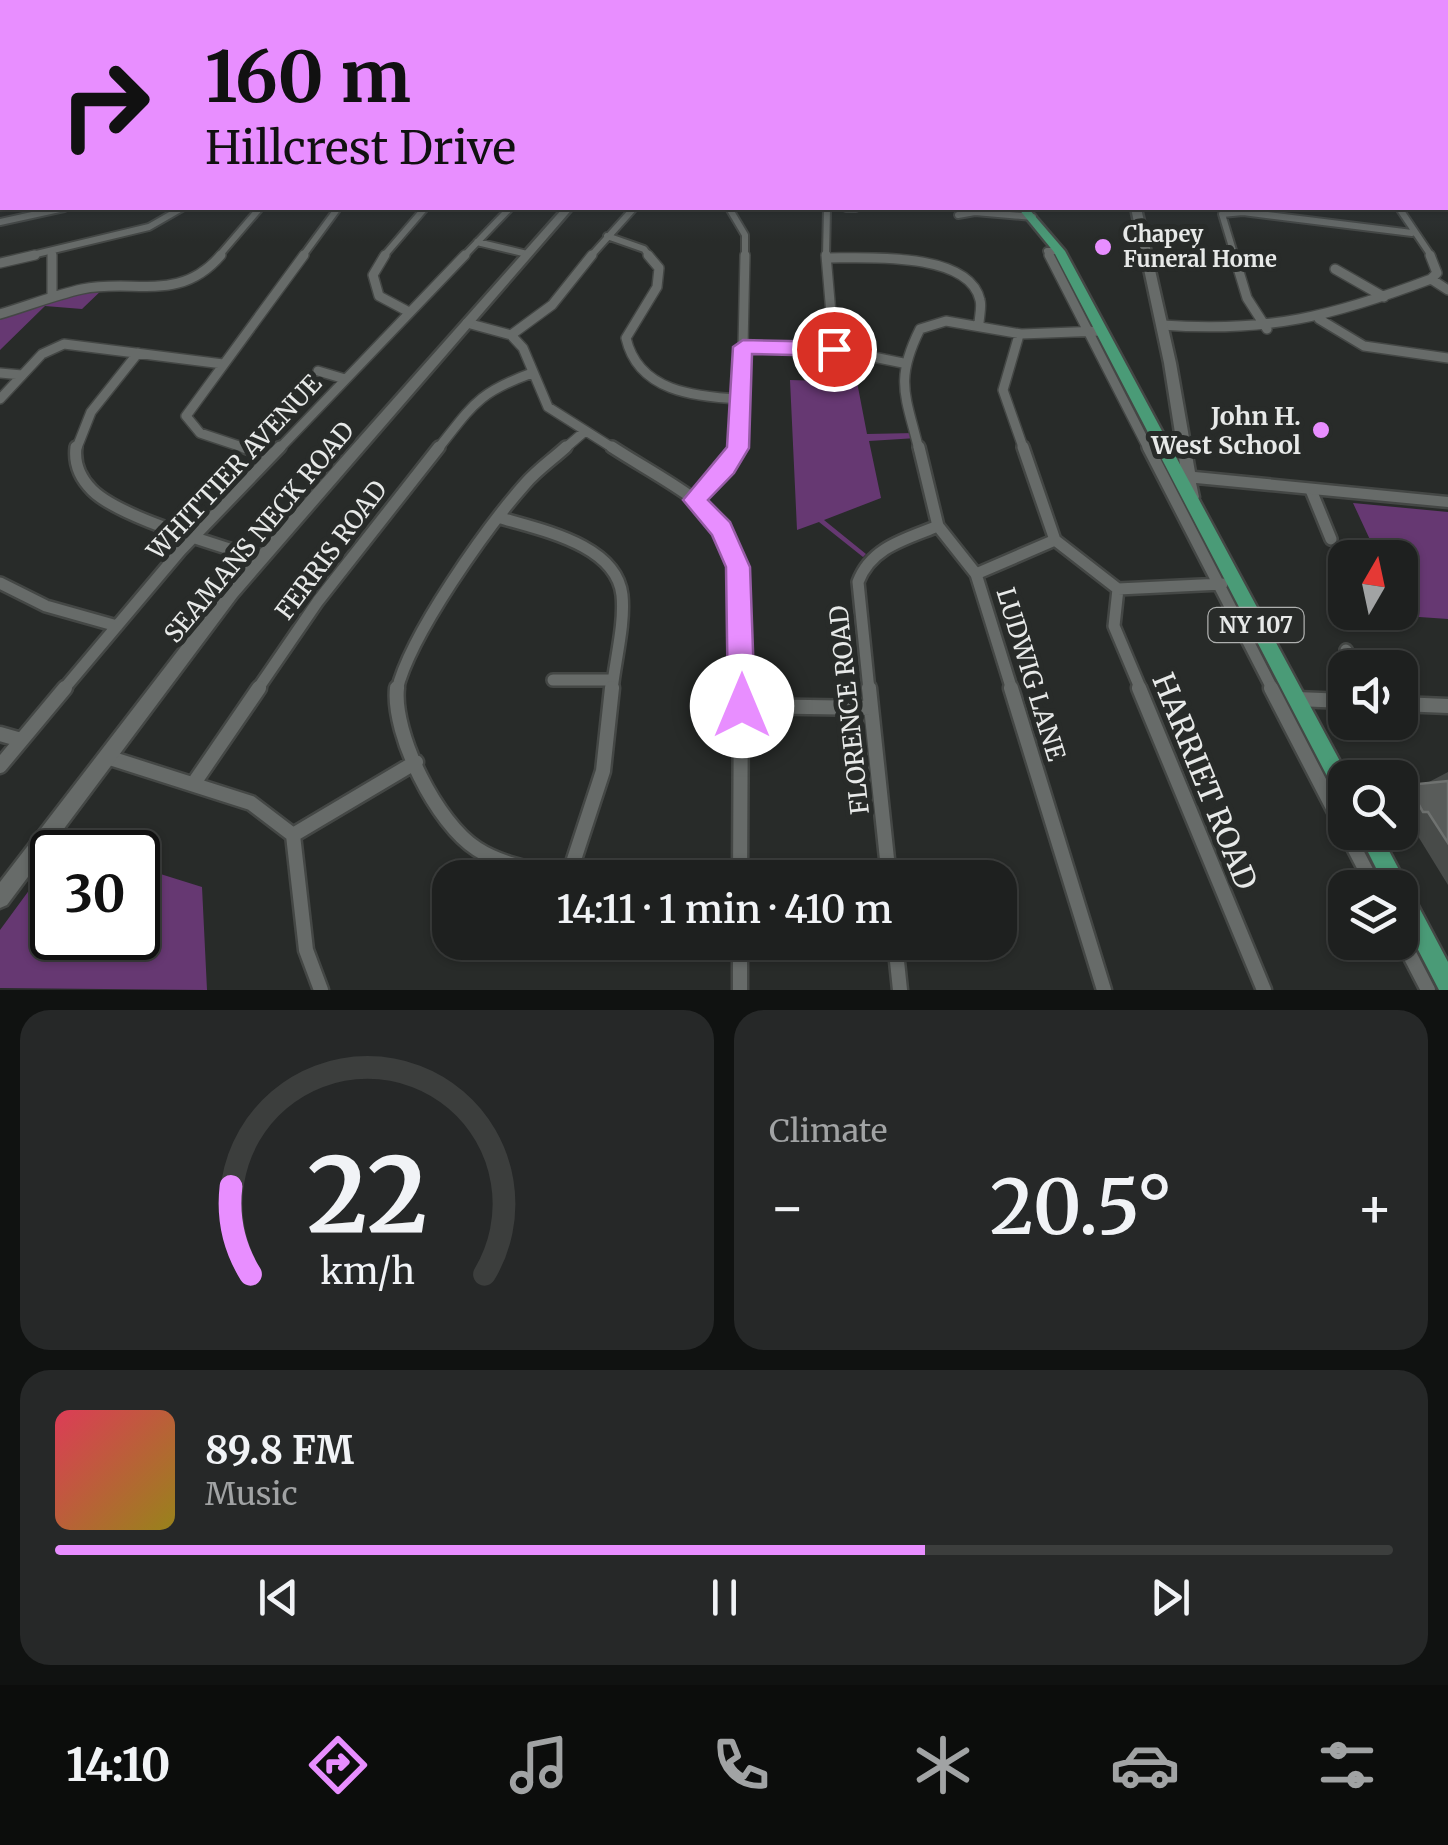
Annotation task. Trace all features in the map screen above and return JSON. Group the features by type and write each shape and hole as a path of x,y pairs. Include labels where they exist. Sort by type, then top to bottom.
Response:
{"main road":[{"name":"SEAMANS NECK ROAD","path":"0,898 260,559 566,210"},
{"path":"1136,210 1162,325 1183,477 1448,502"},
{"name":"NY 107","path":"1028,212 1059,251 1094,332 1183,477 1224,584 1296,698 1329,760"},
{"path":"1418,928 1448,984"}],"street":[{"path":"0,222 55,210"},
{"path":"0,263 149,227 179,210"},
{"path":"0,314 52,296 102,286 152,288 186,280 211,266 258,210"},
{"path":"271,456 200,433 188,424 188,411 337,210"},
{"path":"410,312 379,296 372,275 388,249 423,210"},
{"name":"WHITTIER AVENUE","path":"0,766 195,536 508,210"},
{"path":"512,335 552,304 632,210"},
{"path":"694,500 735,455 740,437 745,235 731,210"},
{"path":"827,210 834,349"},
{"path":"1162,325 1208,330 1267,329 1319,319 1431,279 1437,273 1436,263 1412,233 1400,210"},
{"path":"958,215 1028,212"},
{"path":"1267,329 1247,298 1222,220 1226,212 1412,233"},
{"path":"607,236 644,249 659,268 657,287 626,338 631,360 643,371 686,394 741,399"},
{"path":"477,242 527,254"},
{"path":"52,250 52,296"},
{"path":"827,258 910,260 948,269 967,280 982,298 979,324"},
{"path":"1335,270 1384,297"},
{"path":"1431,279 1448,290"},
{"path":"743,347 834,349 903,363 920,329 955,319 1019,334 1094,332 1328,797"},
{"path":"1319,319 1340,338 1361,348 1448,358"},
{"path":"467,323 512,335 523,348 548,407 694,500 722,529 738,567 740,860"},
{"path":"1019,334 1002,390 1055,540 1118,588 1224,584"},
{"path":"0,399 42,354 64,344 223,364"},
{"path":"138,353 82,425 75,446 76,466 82,480 98,498 260,559"},
{"name":"LUDWIG LANE","path":"903,363 905,391 938,526 976,574 1104,990"},
{"path":"318,372 345,379"},
{"name":"FERRIS ROAD","path":"194,784 318,601 472,404 491,388 532,372"},
{"path":"0,373 22,375"},
{"path":"498,860 467,845 444,819 395,711 400,677 426,628 528,480 584,432"},
{"path":"1311,490 1331,539"},
{"path":"501,518 570,540 612,570 622,595 604,771 572,860"},
{"name":"FLORENCE ROAD","path":"886,860 858,582 860,570 874,554 938,526"},
{"path":"976,574 1055,540"},
{"path":"0,583 46,606 117,626"},
{"name":"HARRIET ROAD","path":"1118,588 1114,626 1264,990"},
{"path":"553,680 613,680"},
{"path":"1296,698 1328,700"},
{"path":"1418,705 1448,706"},
{"path":"742,706 871,708"},
{"path":"0,734 21,740"},
{"path":"107,757 250,803 293,835 306,950 321,990"},
{"path":"293,835 416,762"},
{"path":"740,960 740,990"},
{"path":"897,960 900,990"},
{"path":"1412,960 1428,990"}],"shaded area":[{"path":"105,287 82,309 45,306 0,350 0,314"},
{"path":"790,380 857,382 867,434 915,433 917,438 869,441 881,498 824,520 866,554 863,557 819,522 797,530"},
{"path":"1353,503 1448,512 1448,619 1418,617 1418,540 1370,540"},
{"path":"160,874 202,887 207,990 0,988 0,930 30,889 30,960 160,960"}],"building":[{"path":"1448,781 1448,843 1418,803 1418,784"}],"place":[{"name":"Chapey Funeral Home","path":"1103,247"},
{"name":"John H. West School","path":"1321,430"}],"route":[{"path":"742,706 742,596 738,567 722,529 694,500 726,467 738,448 743,347 834,349"}]}
